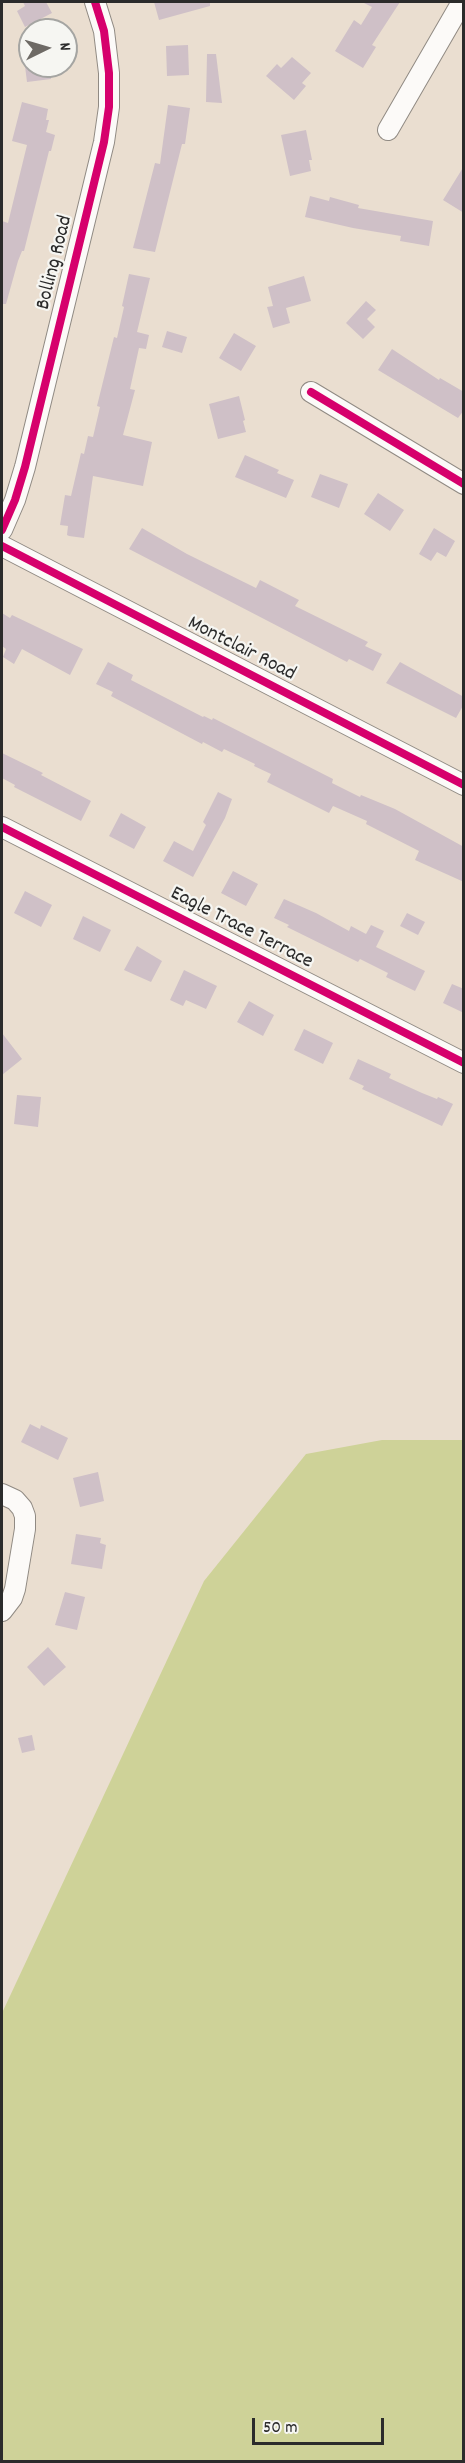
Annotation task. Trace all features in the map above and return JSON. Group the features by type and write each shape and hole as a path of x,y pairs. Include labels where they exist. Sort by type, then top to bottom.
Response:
{"street":[{"name":"Bolling Road","path":"2,530 15,500 25,467 104,142 109,107 109,73 104,31 94,2"},
{"path":"388,130 462,2"},
{"path":"311,392 464,484"},
{"name":"Montclair Road","path":"2,546 464,785"},
{"name":"Eagle Trace Terrace","path":"2,827 464,1063"},
{"path":"2,1494 15,1500 25,1515 25,1529 15,1589 12,1598 2,1611"}],"green space":[{"path":"382,1440 463,1440 463,2461 2,2461 2,2013 204,1581 306,1454"}],"building":[{"path":"23,2 46,2 52,13 42,18 20,18 17,11 25,6"},
{"path":"154,2 210,2 210,6 159,20"},
{"path":"362,2 400,2 372,45 376,47 363,68 335,51 354,20 361,25 372,7"},
{"path":"188,45 189,75 167,76 166,46"},
{"path":"207,54 216,54 222,103 206,102"},
{"path":"292,57 311,73 302,83 306,86 294,100 266,76 277,64 281,68"},
{"path":"26,78 51,78 51,79 27,82"},
{"path":"22,102 48,109 46,120 49,120 46,132 55,135 24,251 18,261 6,304 2,304 2,221 8,223 27,145 12,141"},
{"path":"168,105 190,108 185,144 182,144 155,252 133,248 155,163 160,164"},
{"path":"306,130 312,160 309,160 311,171 290,176 281,135"},
{"path":"464,166 464,213 443,200"},
{"path":"310,196 329,201 330,197 359,205 358,208 433,221 429,246 400,241 401,236 305,217"},
{"path":"129,274 150,278 137,332 149,335 146,349 139,348 130,389 135,390 123,435 152,442 143,486 93,476 84,538 69,536 67,535 68,526 60,525 65,495 71,496 81,453 84,454 88,436 93,437 100,407 97,406 114,337 117,338"},
{"path":"304,276 311,301 286,308 290,323 273,328 267,307 273,306 268,287"},
{"path":"366,301 376,310 367,319 375,327 363,339 346,323"},
{"path":"167,331 187,337 182,353 162,347"},
{"path":"234,333 256,346 241,371 219,358"},
{"path":"392,349 439,380 440,378 464,392 464,410 458,418 378,370"},
{"path":"239,396 246,432 218,439 209,404"},
{"path":"245,455 279,470 277,473 294,480 286,498 235,477"},
{"path":"320,474 348,484 339,508 311,497"},
{"path":"378,493 404,510 390,531 364,514"},
{"path":"142,528 187,554 256,588 260,580 299,600 295,606 368,642 365,646 382,654 373,671 349,659 347,662 129,549"},
{"path":"434,528 455,541 446,557 437,552 431,561 419,554"},
{"path":"2,613 10,618 12,615 83,649 70,675 22,649 14,664 3,657 6,649 2,646"},
{"path":"108,662 133,675 131,680 203,717 212,720 213,718 333,779 332,783 360,797 361,795 395,809 464,847 464,882 415,860 419,851 366,824 367,821 333,806 329,813 267,782 271,774 254,766 255,764 224,749 222,752 203,742 202,744 111,696 113,692 96,684"},
{"path":"400,662 464,697 464,704 456,718 386,683"},
{"path":"2,753 43,773 41,775 91,801 81,821 14,787 15,785 2,778"},
{"path":"218,792 232,799 225,818 193,877 163,861 174,841 193,851 206,825 203,822"},
{"path":"121,813 146,827 134,849 109,836"},
{"path":"233,871 258,884 246,906 221,893"},
{"path":"25,891 52,905 41,927 14,913"},
{"path":"284,899 349,931 351,926 366,934 371,925 384,931 376,947 425,971 415,991 386,977 388,973 360,959 358,962 287,927 289,925 274,918"},
{"path":"407,913 425,922 418,935 400,926"},
{"path":"83,916 111,930 100,952 73,939"},
{"path":"137,946 162,961 151,982 124,970"},
{"path":"184,970 217,986 206,1009 186,1000 183,1006 170,1000"},
{"path":"452,984 464,989 464,1013 443,1003"},
{"path":"249,1001 274,1015 263,1036 237,1022"},
{"path":"304,1029 333,1043 323,1064 294,1050"},
{"path":"2,1033 22,1059 2,1075"},
{"path":"358,1059 391,1074 389,1078 453,1104 442,1126 362,1089 364,1086 349,1079"},
{"path":"17,1095 41,1097 38,1127 14,1124"},
{"path":"30,1424 40,1429 41,1425 68,1438 58,1460 21,1442"},
{"path":"98,1472 104,1501 80,1507 73,1478"},
{"path":"76,1534 101,1538 100,1543 106,1545 102,1569 71,1564"},
{"path":"65,1592 85,1597 77,1630 55,1625"},
{"path":"48,1647 66,1667 44,1686 27,1667"},
{"path":"32,1735 35,1750 22,1753 18,1738"}],"cycle path":[{"path":"2,530 15,500 25,467 104,142 109,107 109,73 104,31 95,2"},
{"path":"311,392 464,484"},
{"path":"2,546 464,785"},
{"path":"2,827 464,1063"}]}
